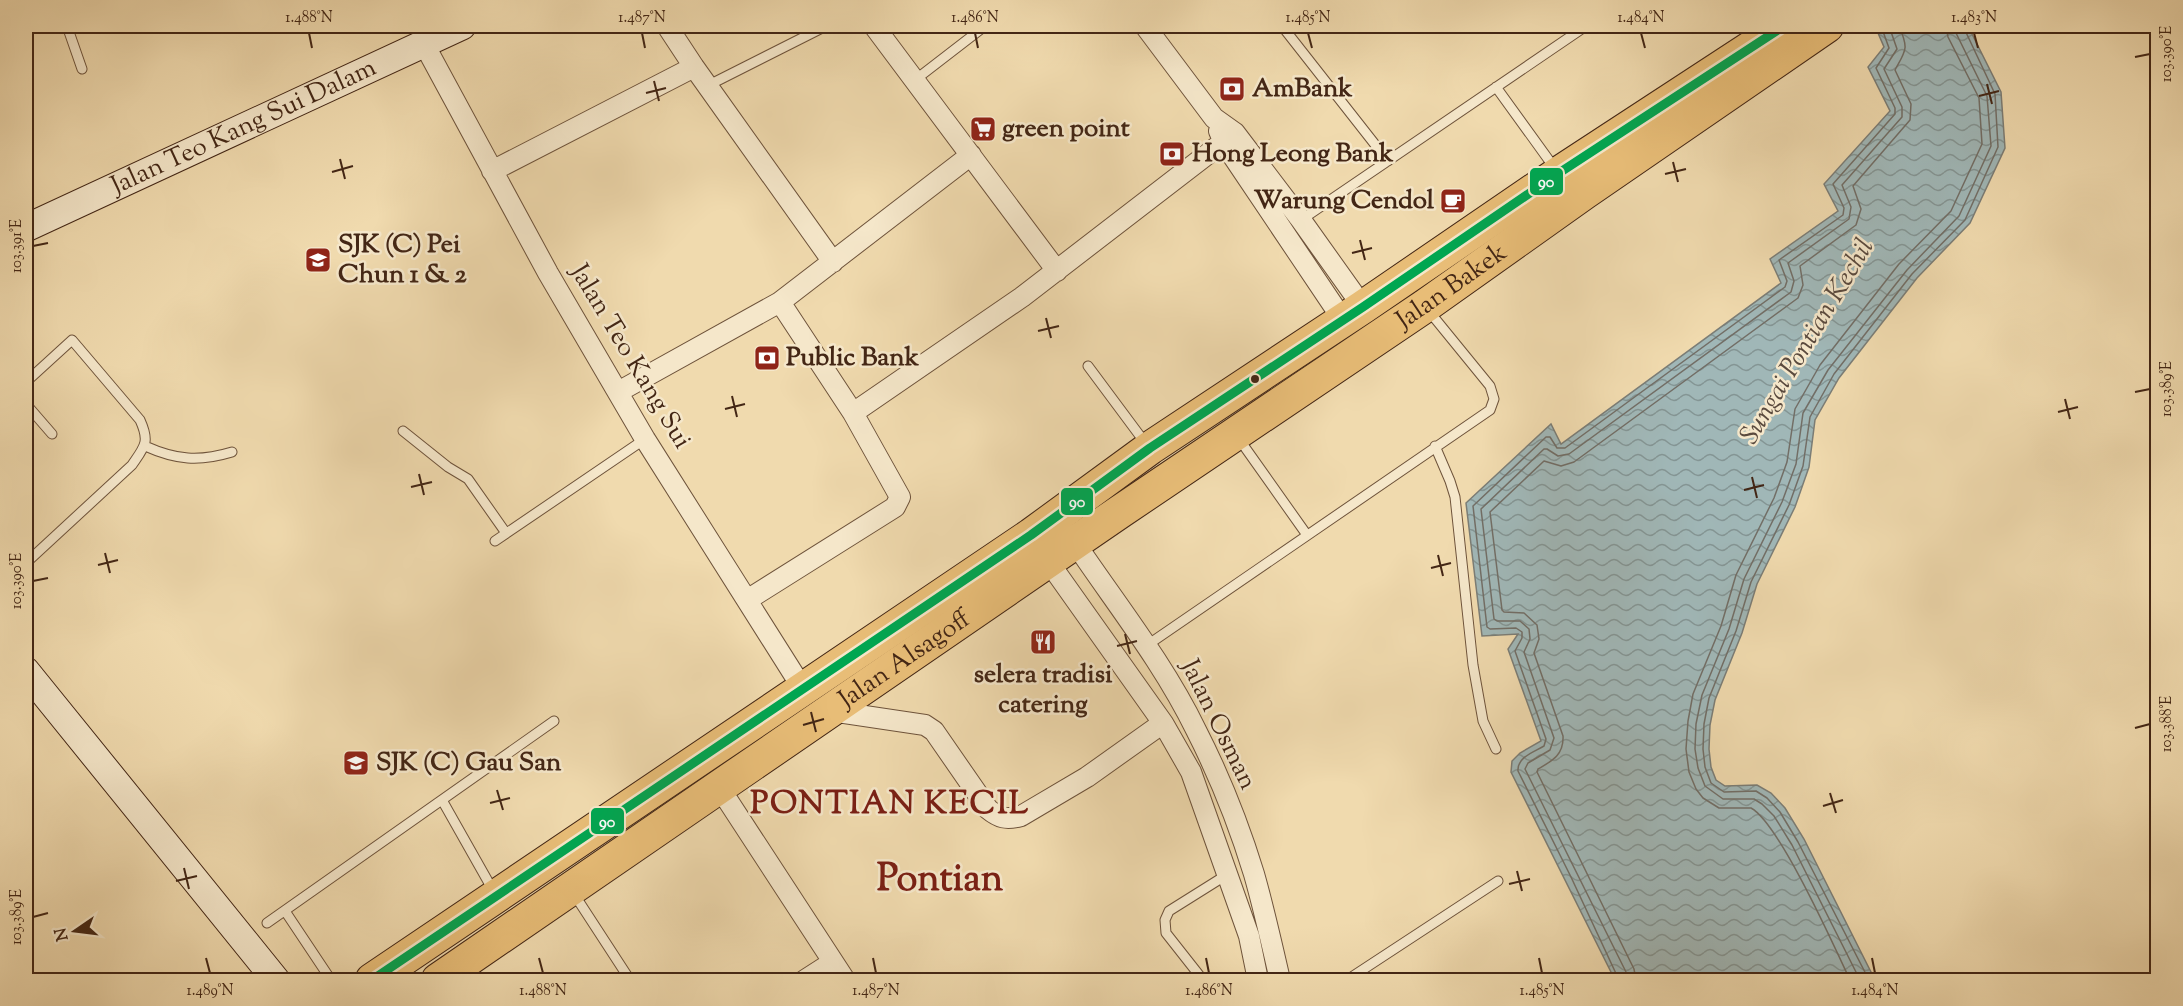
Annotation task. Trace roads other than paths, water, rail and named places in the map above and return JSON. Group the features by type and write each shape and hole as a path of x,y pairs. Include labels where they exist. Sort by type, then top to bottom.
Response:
{"highway":[{"name":"Jalan Bakek","path":"1053,539 1150,448 1559,173 1784,26"},
{"name":"Jalan Bakek","path":"1053,539 1236,434 1425,306 1584,193 1827,26"},
{"name":"Jalan Alsagoff","path":"372,981 803,689 1053,539"},
{"name":"Jalan Alsagoff","path":"438,981 831,711 1053,539"}],"street":[{"name":"Jalan Teo Kang Sui Dalam","path":"26,228 462,26"},
{"path":"667,26 707,86 833,262"},
{"path":"874,26 1057,271"},
{"path":"1145,26 1229,138 1353,313"},
{"name":"Jalan Teo Kang Sui","path":"424,44 492,171 645,439 803,689"},
{"path":"492,171 694,67"},
{"path":"1229,138 1301,220 1353,313"},
{"path":"853,413 1057,271 1229,138"},
{"path":"618,392 780,302 971,155"},
{"path":"747,600 895,507 900,497 853,413 780,302"},
{"name":"Jalan Osman","path":"1053,539 1146,646 1196,730 1218,778 1254,873 1280,981"},
{"name":"Jalan Osman","path":"1053,539 1191,772 1249,936 1258,981"},
{"path":"26,671 276,981"},
{"path":"831,711 925,725 934,731 987,809 999,818 1011,819 1021,816 1087,777 1163,723"},
{"path":"719,788 845,981"},
{"path":"805,981 833,962"}],"lane":[{"path":"67,26 82,69"},
{"path":"707,86 826,26"},
{"path":"915,80 985,26"},
{"path":"1282,26 1388,161"},
{"path":"1301,220 1586,26"},
{"path":"1496,87 1559,173"},
{"path":"1146,646 1490,410 1494,399 1490,386 1425,306"},
{"path":"26,382 72,340 140,420 146,435 145,446 132,465 26,563"},
{"path":"1088,366 1150,448"},
{"path":"26,404 52,434"},
{"path":"403,432 448,467 468,479 506,533"},
{"path":"1236,434 1307,535"},
{"path":"495,541 645,439"},
{"path":"145,446 163,454 191,459 232,452"},
{"path":"1435,446 1455,497 1473,665 1483,721 1496,749"},
{"path":"267,923 554,721"},
{"path":"442,800 496,897"},
{"path":"1203,981 1166,933 1165,920 1169,911 1228,874"},
{"path":"1347,981 1498,881"},
{"path":"571,889 630,981"},
{"path":"285,911 331,981"}],"water":[{"name":"Sungai Pontian Kechil","path":"1875,26 1968,26 2001,92 2005,148 1970,223 1917,278 1839,378 1815,420 1809,467 1795,507 1757,584 1742,633 1715,700 1710,725 1709,749 1711,767 1716,780 1725,786 1757,785 1771,793 1785,808 1804,839 1875,980 1615,980 1511,772 1512,761 1520,753 1541,741 1508,649 1518,634 1482,636 1466,503 1551,424 1561,444 1781,283 1770,259 1838,211 1824,184 1890,111 1868,67 1884,47"}],"place":[{"name":"AmBank","path":"1232,89"},
{"name":"green point","path":"983,129"},
{"name":"Hong Leong Bank","path":"1172,154"},
{"name":"Warung Cendol","path":"1453,201"},
{"name":"SJK (C) Pei Chun 1 & 2","path":"318,260"},
{"name":"Public Bank","path":"767,358"},
{"name":"selera tradisi catering","path":"1043,642"},
{"name":"SJK (C) Gau San","path":"356,763"}],"district":[{"name":"PONTIAN KECIL","path":"890,805"},
{"name":"Pontian","path":"940,881"}]}
